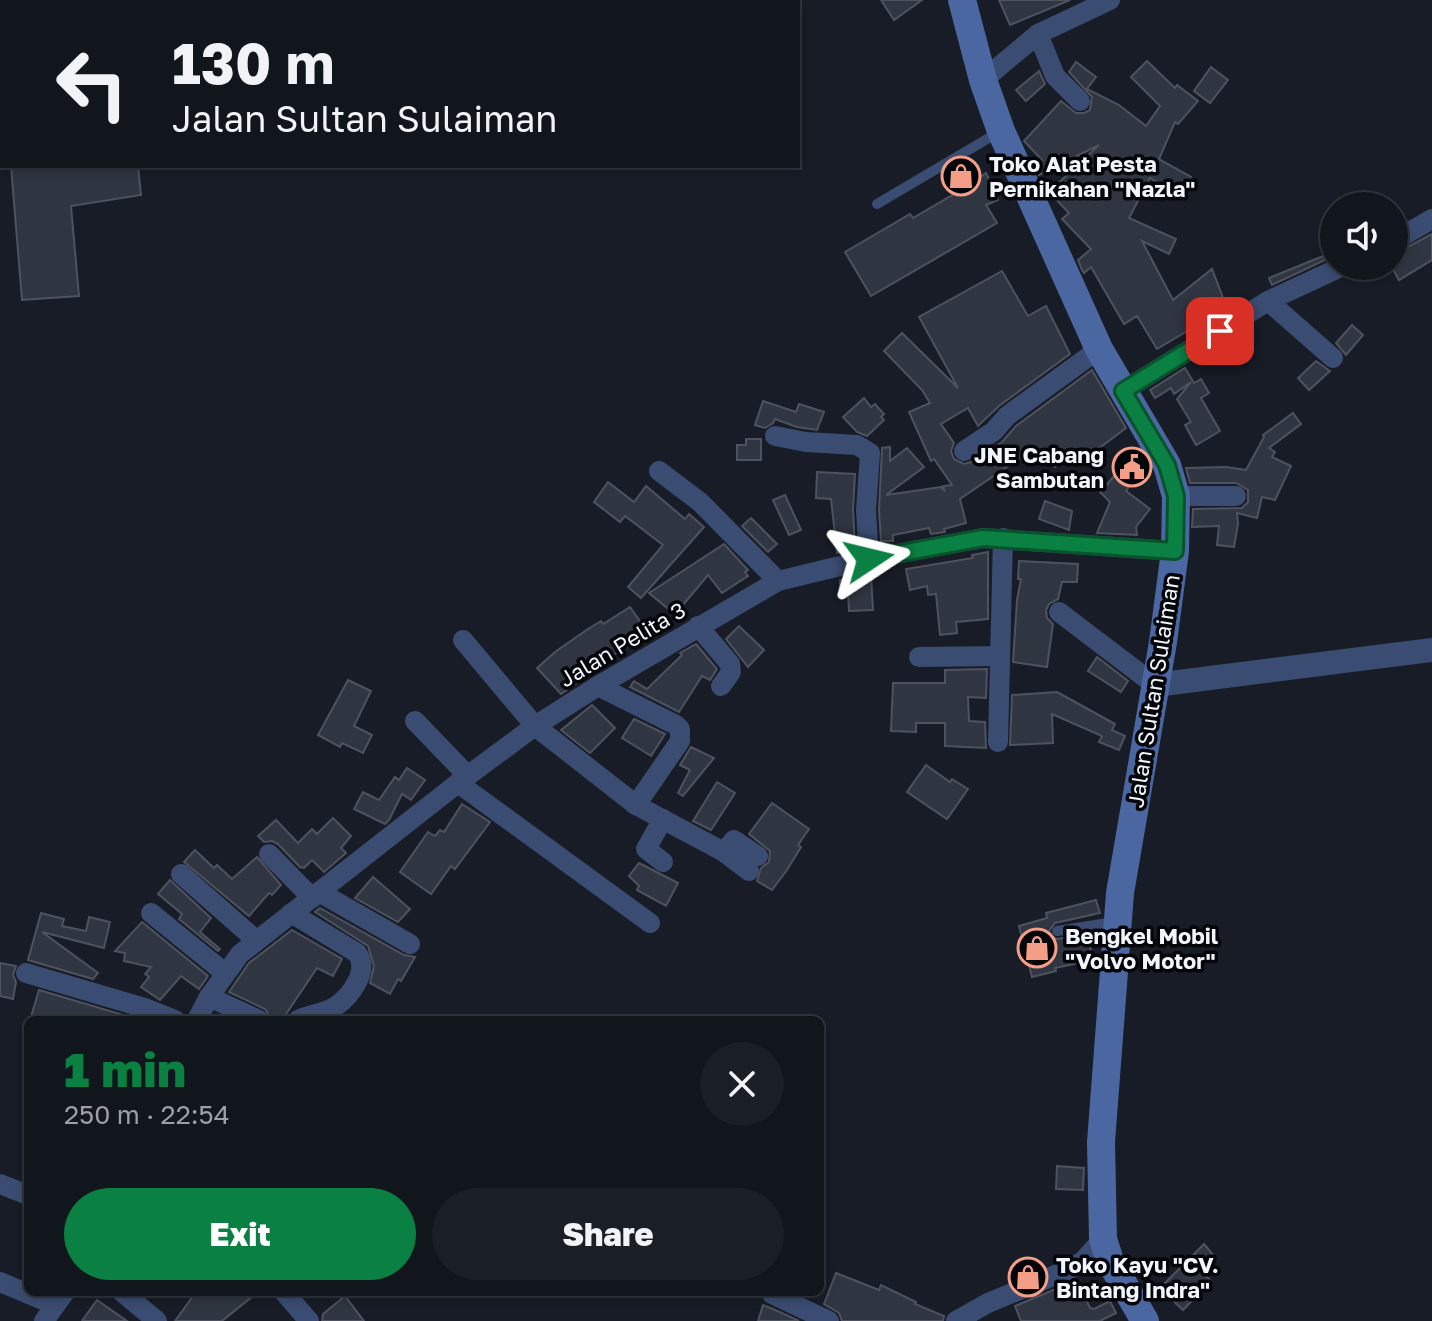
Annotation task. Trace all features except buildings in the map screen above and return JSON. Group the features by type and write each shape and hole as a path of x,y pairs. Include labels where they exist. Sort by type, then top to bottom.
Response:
{"main road":[{"name":"Jalan Sultan Sulaiman","path":"962,0 983,80 1001,131 1099,349 1167,465 1176,496 1175,551 1120,893 1101,1142 1103,1239 1110,1261 1145,1321"}],"street":[{"path":"983,80 1038,34 1110,0"},
{"path":"1038,34 1055,76 1080,101"},
{"path":"1408,233 1432,219"},
{"path":"1123,391 1268,301 1320,277"},
{"path":"1268,301 1333,358"},
{"path":"964,451 1099,349"},
{"path":"775,436 806,442 857,445 870,453 866,510 869,559"},
{"path":"659,471 700,502 778,581"},
{"path":"1176,496 1236,496"},
{"path":"998,742 1003,538"},
{"name":"Jalan Pelita 3","path":"199,1016 225,973 256,940 463,779 535,726 598,686 778,581 963,541 1003,538 1175,551"},
{"path":"1059,612 1155,685 1432,650"},
{"path":"698,626 730,664 731,672 721,686"},
{"path":"463,640 535,726 636,805 753,864"},
{"path":"919,657 1000,656"},
{"path":"598,686 680,729 680,741 636,805"},
{"path":"415,721 463,779 650,923"},
{"path":"663,819 646,849 663,862"},
{"path":"269,854 316,895 410,944"},
{"path":"181,874 256,940"},
{"path":"151,913 225,973"},
{"path":"291,913 357,953 363,961 363,968 343,999 311,1016"},
{"path":"26,973 165,1016"},
{"path":"209,997 250,1016"},
{"path":"0,1184 24,1193"},
{"path":"956,1321 988,1303 1072,1268 1103,1239"},
{"path":"0,1282 24,1292"},
{"path":"32,1296 55,1306"},
{"path":"127,1296 157,1321"},
{"path":"287,1296 309,1321"},
{"path":"776,1296 829,1321"}],"lane":[{"path":"877,204 1001,131"},
{"path":"1057,931 1118,921"}],"place":[{"name":"Toko Alat Pesta Pernikahan \"Nazla\"","path":"961,176"},
{"name":"JNE Cabang Sambutan","path":"1132,467"},
{"name":"Bengkel Mobil \"Volvo Motor\"","path":"1037,948"},
{"name":"Toko Kayu \"CV. Bintang Indra\"","path":"1028,1277"}],"route":[{"path":"869,559 983,538 1175,551 1176,496 1167,465 1123,391 1220,331"}]}
